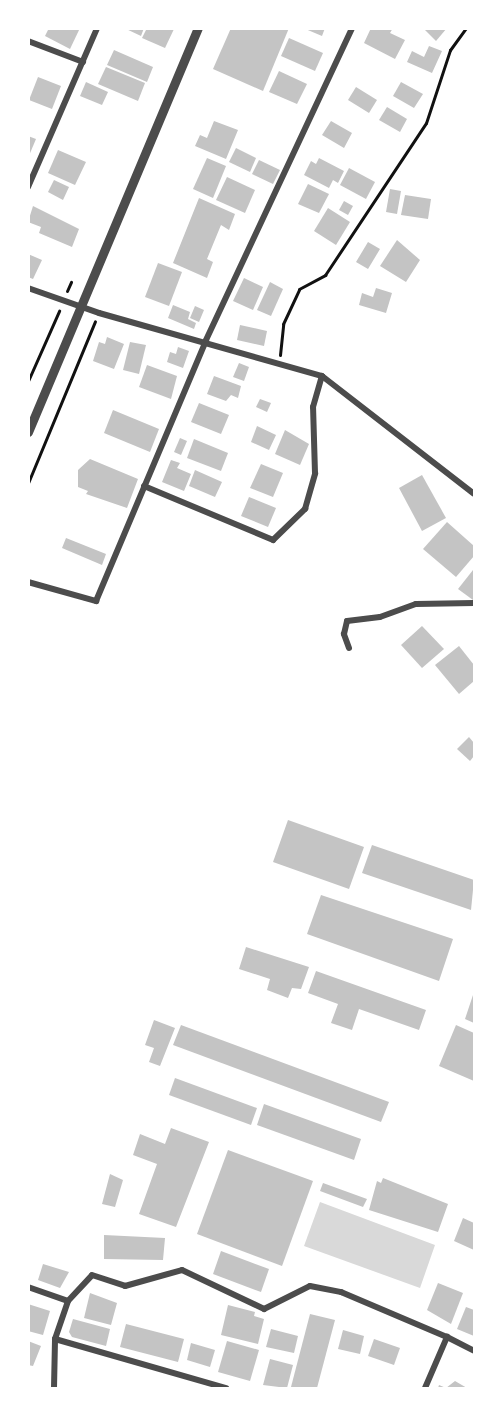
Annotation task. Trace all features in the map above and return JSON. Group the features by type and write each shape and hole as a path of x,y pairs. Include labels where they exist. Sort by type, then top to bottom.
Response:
{"street":[{"path":"28,187 31,175 97,28"},
{"path":"28,432 198,28"},
{"path":"28,582 96,601 206,340 352,28"},
{"path":"28,41 82,62"},
{"path":"28,288 82,305 99,313 206,340 322,376 474,494"},
{"path":"144,486 273,540 305,509 315,472 313,407 322,376"},
{"path":"349,648 344,633 347,621 380,616 416,604 474,603"},
{"path":"54,1389 55,1339 68,1300 92,1275 125,1286 182,1270 264,1309 310,1286 341,1292 447,1337 474,1351"},
{"path":"28,1287 68,1300"},
{"path":"425,1389 447,1337"},
{"path":"55,1339 226,1389"}],"path":[{"path":"279,361 282,324 299,289 325,275 426,123 450,50 466,28"},
{"path":"66,293 71,282"},
{"path":"28,381 61,304"},
{"path":"28,483 99,313"}],"shaded area":[{"path":"320,1202 435,1245 420,1288 304,1246"}],"building":[{"path":"49,28 80,28 70,49 45,36"},
{"path":"124,28 144,28 141,36"},
{"path":"147,28 174,29 165,48 142,38"},
{"path":"231,28 289,28 263,91 213,69"},
{"path":"303,28 325,28 322,36"},
{"path":"371,28 393,28 390,33 405,40 395,59 364,43"},
{"path":"423,28 447,28 436,41"},
{"path":"289,38 323,53 315,71 281,56"},
{"path":"429,46 442,51 432,73 407,62 412,51 424,57"},
{"path":"114,50 153,67 147,82 107,65"},
{"path":"106,67 145,83 138,101 98,84"},
{"path":"279,71 307,84 297,104 269,92"},
{"path":"38,77 61,86 52,109 29,100"},
{"path":"86,82 108,92 102,105 80,96"},
{"path":"401,82 423,94 414,108 393,96"},
{"path":"356,87 377,100 369,113 348,100"},
{"path":"387,107 407,119 400,132 379,120"},
{"path":"214,121 238,130 226,159 195,146 200,135 207,138"},
{"path":"331,121 352,133 344,148 322,135"},
{"path":"28,136 36,139 28,158"},
{"path":"236,148 256,158 250,172 229,162"},
{"path":"58,150 86,162 75,185 48,173"},
{"path":"207,158 226,166 213,198 193,189"},
{"path":"319,158 344,171 338,183 333,180 329,188 304,175 311,161 316,164"},
{"path":"259,160 280,170 273,184 252,174"},
{"path":"349,168 375,182 366,199 340,185"},
{"path":"227,177 255,190 245,213 216,200"},
{"path":"54,180 69,187 63,200 48,192"},
{"path":"308,184 329,194 319,213 298,204"},
{"path":"390,189 401,191 397,214 386,212"},
{"path":"405,195 431,199 428,219 401,215"},
{"path":"199,198 235,214 229,230 221,225 207,259 213,262 207,278 173,263"},
{"path":"344,201 353,206 348,215 339,210"},
{"path":"33,206 79,229 72,247 39,233 41,227 28,222"},
{"path":"328,208 350,222 336,245 314,231"},
{"path":"397,240 420,260 406,282 380,266"},
{"path":"368,242 380,249 368,269 356,262"},
{"path":"28,254 42,260 33,279 28,277"},
{"path":"158,263 182,272 169,306 145,297"},
{"path":"244,278 263,287 253,310 233,301"},
{"path":"270,282 283,289 271,316 257,310"},
{"path":"376,288 392,293 386,313 359,305 362,293 373,297"},
{"path":"173,305 190,312 188,319 196,323 194,329 168,318"},
{"path":"195,306 204,310 199,322 190,318"},
{"path":"240,325 267,331 264,346 237,340"},
{"path":"107,337 124,344 114,369 93,361 99,342 105,344"},
{"path":"130,342 146,345 139,374 123,370"},
{"path":"178,347 189,351 183,368 167,362 170,352 176,354"},
{"path":"239,363 249,367 244,381 233,377"},
{"path":"147,365 177,376 171,399 139,387"},
{"path":"214,376 241,386 238,398 231,395 226,401 207,394"},
{"path":"260,399 271,403 267,412 256,407"},
{"path":"199,403 229,415 221,434 191,422"},
{"path":"113,410 159,429 150,452 104,433"},
{"path":"257,426 276,435 269,450 251,442"},
{"path":"285,430 309,444 300,465 275,454"},
{"path":"180,438 187,441 181,455 174,452"},
{"path":"194,439 228,453 221,471 187,458"},
{"path":"90,459 138,479 127,508 86,494 88,491 78,487 78,470"},
{"path":"171,460 180,463 177,468 191,474 184,491 162,482"},
{"path":"261,464 283,473 273,497 250,488"},
{"path":"195,470 222,482 215,497 189,486"},
{"path":"422,475 446,518 422,531 399,488"},
{"path":"249,497 276,508 268,527 241,516"},
{"path":"447,522 474,546 474,556 456,577 423,549"},
{"path":"66,538 106,554 102,565 62,548"},
{"path":"473,570 474,598 473,600 458,589"},
{"path":"422,626 444,649 422,668 401,645"},
{"path":"459,646 474,665 474,681 459,694 435,665"},
{"path":"469,737 474,743 474,756 470,761 457,749"},
{"path":"288,820 364,847 349,889 273,862"},
{"path":"372,845 474,880 471,910 362,873"},
{"path":"321,895 453,939 439,981 307,934"},
{"path":"246,947 309,967 301,989 292,988 288,998 267,990 270,979 239,969"},
{"path":"316,971 426,1010 419,1030 359,1009 352,1030 331,1023 338,1004 308,993"},
{"path":"474,992 474,1023 465,1019"},
{"path":"154,1020 175,1028 160,1066 149,1062 154,1048 145,1045"},
{"path":"181,1025 389,1102 381,1122 173,1045"},
{"path":"456,1025 474,1033 474,1081 439,1066"},
{"path":"175,1078 257,1108 251,1125 169,1095"},
{"path":"264,1104 361,1139 354,1160 257,1125"},
{"path":"171,1128 209,1142 176,1227 139,1214 157,1164 133,1155 140,1134 165,1144"},
{"path":"228,1150 313,1181 282,1266 197,1234"},
{"path":"110,1174 123,1180 115,1207 102,1204"},
{"path":"383,1178 448,1204 438,1232 369,1210 377,1181 381,1183"},
{"path":"323,1183 367,1199 363,1207 320,1191"},
{"path":"463,1218 474,1223 474,1250 454,1241"},
{"path":"104,1235 165,1238 163,1260 104,1259"},
{"path":"221,1251 269,1269 261,1292 213,1274"},
{"path":"43,1264 69,1272 60,1288 38,1280"},
{"path":"438,1283 463,1293 451,1324 427,1310"},
{"path":"90,1293 117,1303 111,1325 84,1318"},
{"path":"28,1304 50,1311 43,1335 28,1331"},
{"path":"228,1305 255,1312 254,1316 264,1319 258,1344 221,1335"},
{"path":"466,1307 474,1310 474,1336 457,1329"},
{"path":"310,1314 335,1320 317,1388 295,1388 291,1387"},
{"path":"73,1319 110,1329 106,1346 72,1337 69,1332"},
{"path":"126,1324 184,1339 178,1362 120,1347"},
{"path":"271,1329 298,1336 294,1353 266,1347"},
{"path":"343,1330 364,1336 360,1354 338,1349"},
{"path":"374,1339 400,1348 394,1365 368,1356"},
{"path":"28,1341 41,1346 33,1366 28,1365"},
{"path":"227,1341 259,1350 250,1381 218,1372"},
{"path":"191,1343 215,1350 210,1367 187,1360"},
{"path":"270,1359 293,1365 287,1388 263,1385"},
{"path":"455,1381 467,1388 446,1388"}]}
